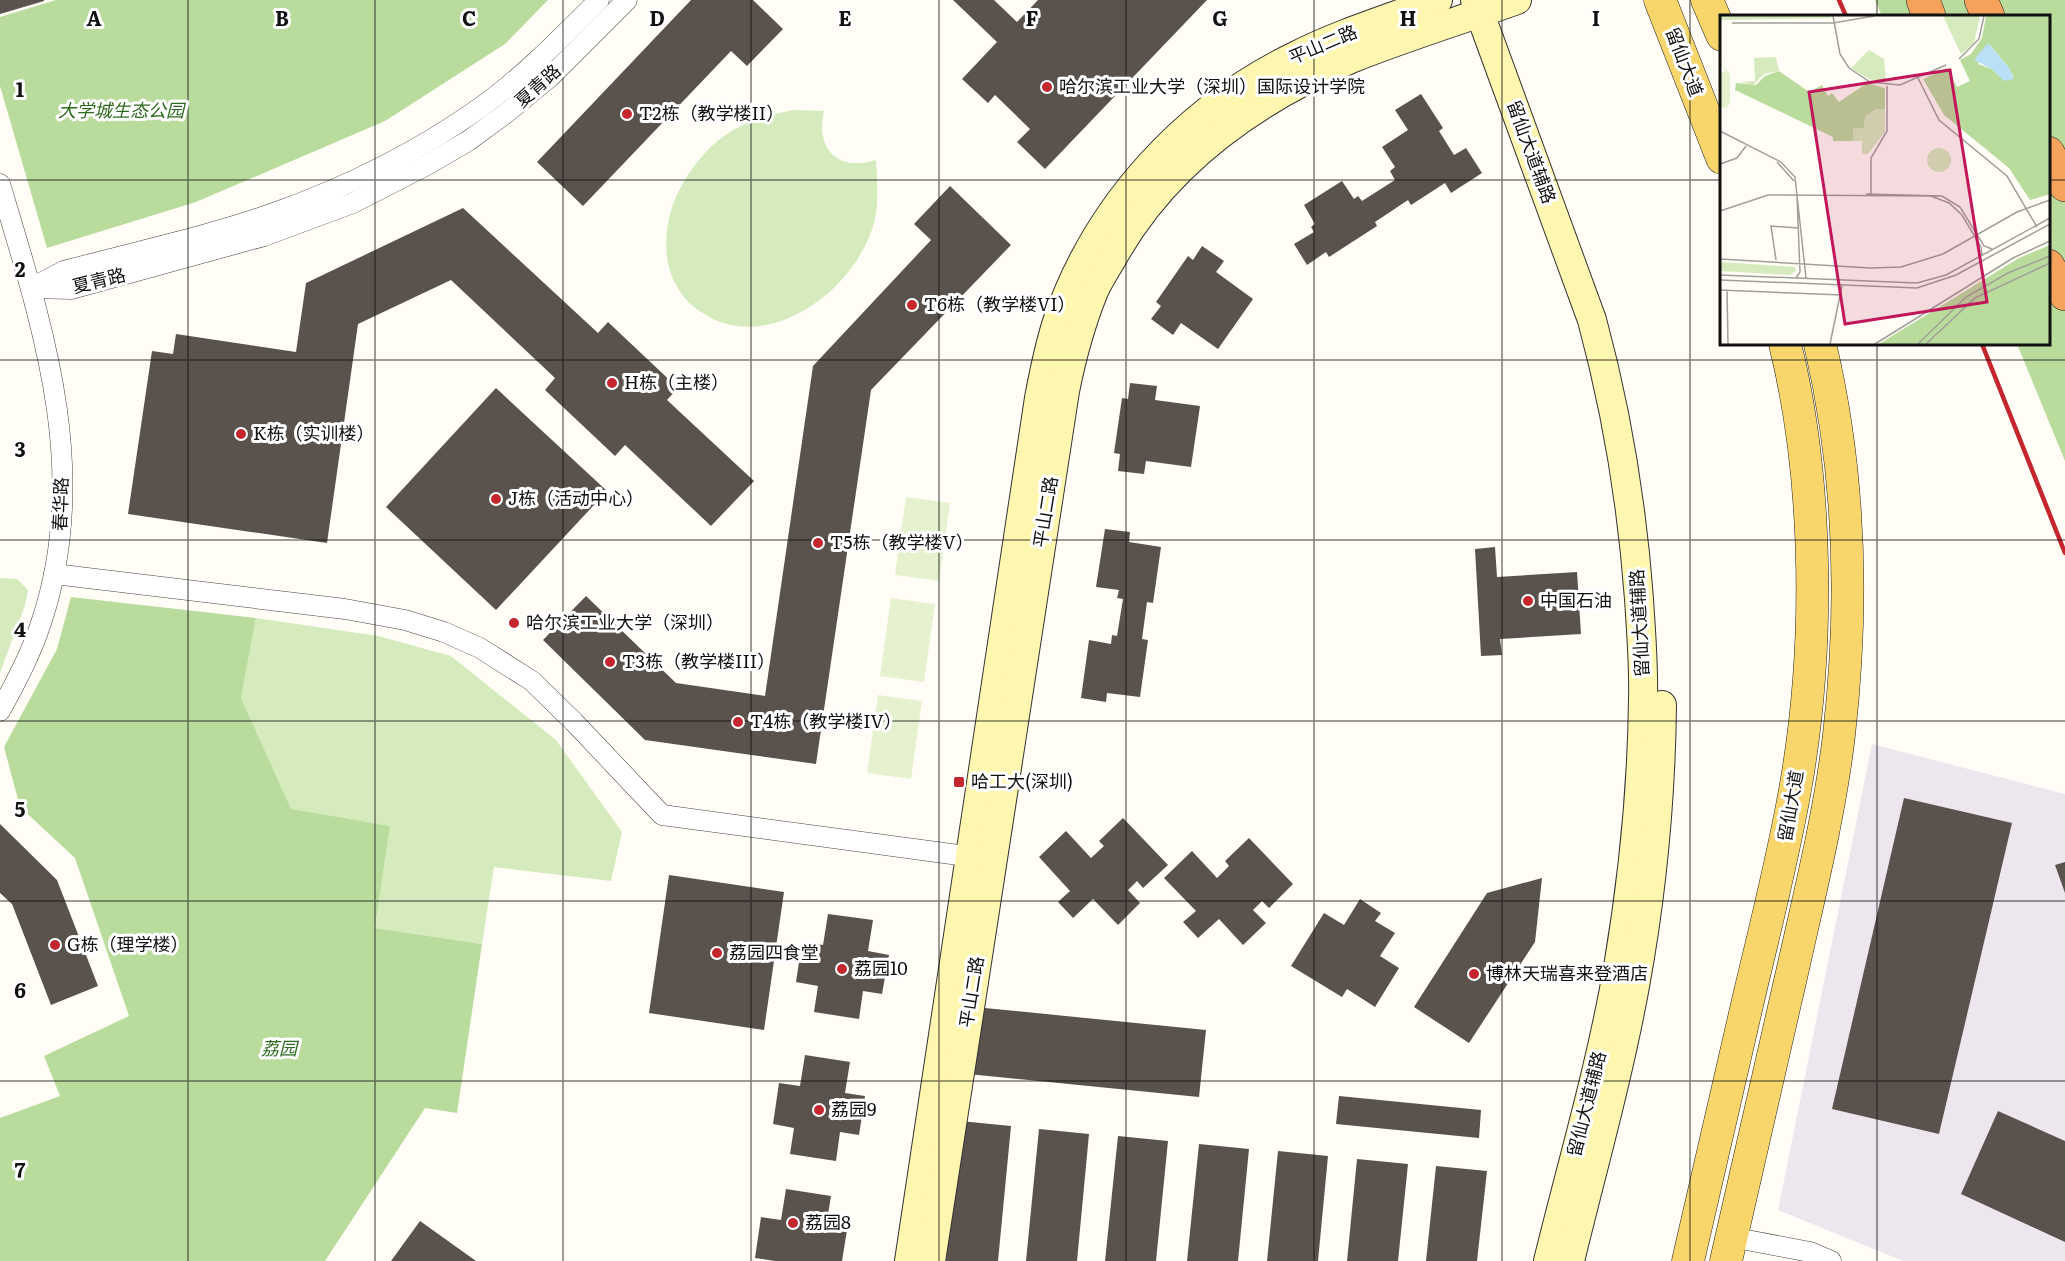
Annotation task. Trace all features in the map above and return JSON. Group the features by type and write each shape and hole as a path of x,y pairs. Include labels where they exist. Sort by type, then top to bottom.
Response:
{"highway":[{"path":"1923,0 1929,15"},
{"path":"1981,0 1988,15"},
{"path":"2050,155 2065,185"},
{"path":"2050,268 2065,294"}],"main road":[{"name":"留仙大道","path":"1660,0 1720,153"},
{"path":"1707,0 1720,30"},
{"name":"留仙大道","path":"1688,1261 1780,862 1795,789 1804,722 1811,655 1812,585 1809,508 1801,427 1794,380 1785,345"},
{"name":"留仙大道","path":"1728,1249 1810,895 1829,806 1839,735 1845,669 1847,592 1845,513 1839,444 1820,345"}],"street":[{"name":"夏青路","path":"31,288 64,271 273,213 310,200 386,165 449,129 510,85 599,0"},
{"name":"夏青路","path":"31,288 71,289 264,236 353,203 468,141 505,114 550,77 627,0"},
{"name":"平山二路","path":"931,1261 1043,377 1058,320 1072,283 1089,248 1140,176 1169,144 1209,109 1252,80 1295,56 1341,36 1438,0"},
{"name":"平山二路","path":"909,1261 1065,391 1075,342 1095,288 1121,242 1152,197 1190,158 1232,125 1276,97 1342,63 1492,4"},
{"name":"留仙大道辅路","path":"1492,4 1603,360 1617,420 1628,489 1642,640 1641,766 1629,895 1605,1031 1548,1261"},
{"name":"留仙大道辅路","path":"1492,4 1607,312 1618,349 1629,392 1646,484 1659,619 1662,690 1658,811 1644,933 1625,1038 1570,1261"},
{"name":"春华路","path":"0,184 47,350 57,406 62,454 60,539 54,574 42,621 21,672 0,711"},
{"path":"54,574 345,609 405,620 444,632 480,648 532,681 662,815 981,858"},
{"path":"1728,1249 1831,1261"}],"shaded area":[{"path":"1872,744 2065,794 2065,1261 1903,1261 1778,1210"}],"green space":[{"name":"大学城生态公园","path":"56,0 548,0 505,44 385,121 196,202 47,248 0,86 0,17"},
{"path":"1875,0 2065,0 2065,461 2017,345 2050,345 2050,15 1882,15"},
{"path":"794,110 824,111 822,125 826,146 840,160 862,163 876,160 875,219 866,245 850,269 831,291 807,309 781,321 754,327 727,324 694,307 682,295 670,272 666,247 671,210 682,185 693,168 704,154 728,133 758,119"},
{"path":"906,497 950,503 939,581 895,575"},
{"path":"0,578 17,579 28,590 25,605 0,673"},
{"name":"荔园","path":"71,597 256,618 241,698 291,809 390,826 375,928 482,944 457,1113 425,1108 325,1261 0,1261 0,1118 60,1096 44,1056 129,1016 75,858 20,807 4,747 57,649"},
{"path":"891,598 935,604 924,682 880,676"},
{"path":"256,618 378,636 451,656 556,740 622,832 611,881 494,867 482,944 375,928 390,826 291,810 241,698"},
{"path":"878,695 922,701 911,779 867,773"}],"building":[{"path":"0,0 44,0 44,1 0,14"},
{"name":"T2栋（教学楼II）","path":"691,0 753,0 783,29 747,66 731,51 583,206 537,162"},
{"name":"哈尔滨工业大学（深圳）国际设计学院","path":"953,0 994,0 1017,22 1038,0 1207,0 1045,169 1017,142 1030,129 995,95 988,103 962,79 997,42"},
{"path":"1421,94 1443,128 1439,131 1454,155 1466,148 1482,173 1451,193 1445,183 1411,205 1408,200 1375,222 1377,226 1329,257 1326,252 1307,265 1294,244 1314,232 1311,227 1315,224 1304,205 1342,181 1354,199 1358,196 1362,201 1395,180 1390,171 1395,167 1382,147 1408,130 1395,110"},
{"path":"950,186 1011,245 871,390 816,764 645,740 543,640 586,596 676,683 765,696 813,366 931,240 914,224"},
{"name":"K栋（实训楼）","path":"463,208 598,333 608,322 678,388 667,400 754,481 711,526 625,445 615,456 545,390 555,378 451,280 358,324 327,543 128,514 152,351 173,354 176,334 296,352 306,283"},
{"path":"1202,246 1224,261 1216,272 1253,299 1218,349 1181,323 1173,335 1151,319 1161,306 1156,302 1188,256 1193,260"},
{"path":"1130,383 1157,386 1155,400 1200,406 1191,467 1146,461 1144,474 1118,471 1120,454 1114,453 1122,398 1128,399"},
{"name":"J栋（活动中心）","path":"496,388 607,491 496,610 386,507"},
{"path":"1105,529 1130,532 1129,542 1161,547 1153,603 1147,602 1142,639 1148,640 1140,697 1107,693 1106,702 1081,698 1089,640 1111,644 1112,635 1117,636 1123,599 1117,598 1119,590 1096,587"},
{"path":"1495,547 1497,577 1577,572 1581,634 1500,639 1502,655 1481,656 1475,549"},
{"path":"1904,798 2012,823 1939,1134 1832,1109"},
{"path":"1123,818 1168,865 1143,888 1137,881 1128,890 1140,903 1118,925 1093,899 1073,918 1058,902 1070,891 1039,857 1066,831 1091,858 1104,846 1099,841"},
{"name":"G栋（理学楼）","path":"0,824 57,880 98,986 51,1005 12,904 0,893"},
{"path":"1249,838 1293,884 1269,908 1262,901 1253,910 1266,923 1243,945 1219,919 1198,938 1183,922 1196,911 1164,878 1192,851 1217,878 1229,866 1225,861"},
{"path":"2065,862 2065,893 2055,865"},
{"name":"荔园四食堂","path":"669,875 784,892 764,1030 649,1013"},
{"name":"博林天瑞喜来登酒店","path":"1542,878 1535,942 1469,1043 1414,1007 1487,893"},
{"path":"1360,899 1381,913 1375,921 1395,933 1380,956 1399,968 1375,1007 1347,989 1342,997 1291,966 1324,913 1344,925"},
{"name":"荔园10","path":"828,914 873,920 868,951 889,955 882,994 863,991 859,1019 814,1012 818,986 796,982 802,942 823,945"},
{"path":"975,1007 1206,1030 1199,1097 968,1074"},
{"name":"荔园9","path":"805,1055 850,1062 845,1093 865,1096 859,1135 840,1132 836,1161 790,1154 794,1128 773,1124 779,1083 800,1086"},
{"path":"1339,1096 1481,1110 1479,1138 1336,1124"},
{"path":"1998,1111 2065,1141 2065,1242 1961,1194"},
{"path":"960,1121 1011,1126 998,1261 946,1261"},
{"path":"1039,1129 1089,1134 1077,1261 1026,1261"},
{"path":"1118,1136 1168,1141 1156,1261 1105,1261"},
{"path":"1199,1144 1249,1149 1238,1261 1187,1261"},
{"path":"1278,1151 1328,1156 1318,1261 1267,1261"},
{"path":"1357,1159 1408,1164 1398,1261 1347,1261"},
{"path":"1436,1166 1487,1171 1477,1261 1426,1261"},
{"name":"荔园8","path":"786,1189 831,1196 826,1227 847,1230 842,1261 775,1261 755,1258 761,1217 781,1220"},
{"path":"420,1221 476,1261 391,1261"}],"railway":[{"path":"1839,0 1846,15"},
{"path":"1982,345 2065,553"}],"place":[{"name":"哈尔滨工业大学（深圳）国际设计学院","path":"1047,87"},
{"name":"T2栋（教学楼II）","path":"627,114"},
{"name":"T6栋（教学楼VI）","path":"912,305"},
{"name":"H栋（主楼）","path":"612,383"},
{"name":"K栋（实训楼）","path":"241,434"},
{"name":"J栋（活动中心）","path":"496,499"},
{"name":"T5栋（教学楼V）","path":"818,543"},
{"name":"中国石油","path":"1528,601"},
{"name":"哈尔滨工业大学（深圳）","path":"514,623"},
{"name":"T3栋（教学楼III）","path":"610,662"},
{"name":"T4栋（教学楼IV）","path":"738,722"},
{"name":"哈工大(深圳)","path":"959,782"},
{"name":"G栋（理学楼）","path":"55,945"},
{"name":"荔园四食堂","path":"717,953"},
{"name":"荔园10","path":"842,969"},
{"name":"博林天瑞喜来登酒店","path":"1474,974"},
{"name":"荔园9","path":"819,1110"},
{"name":"荔园8","path":"793,1223"}]}
